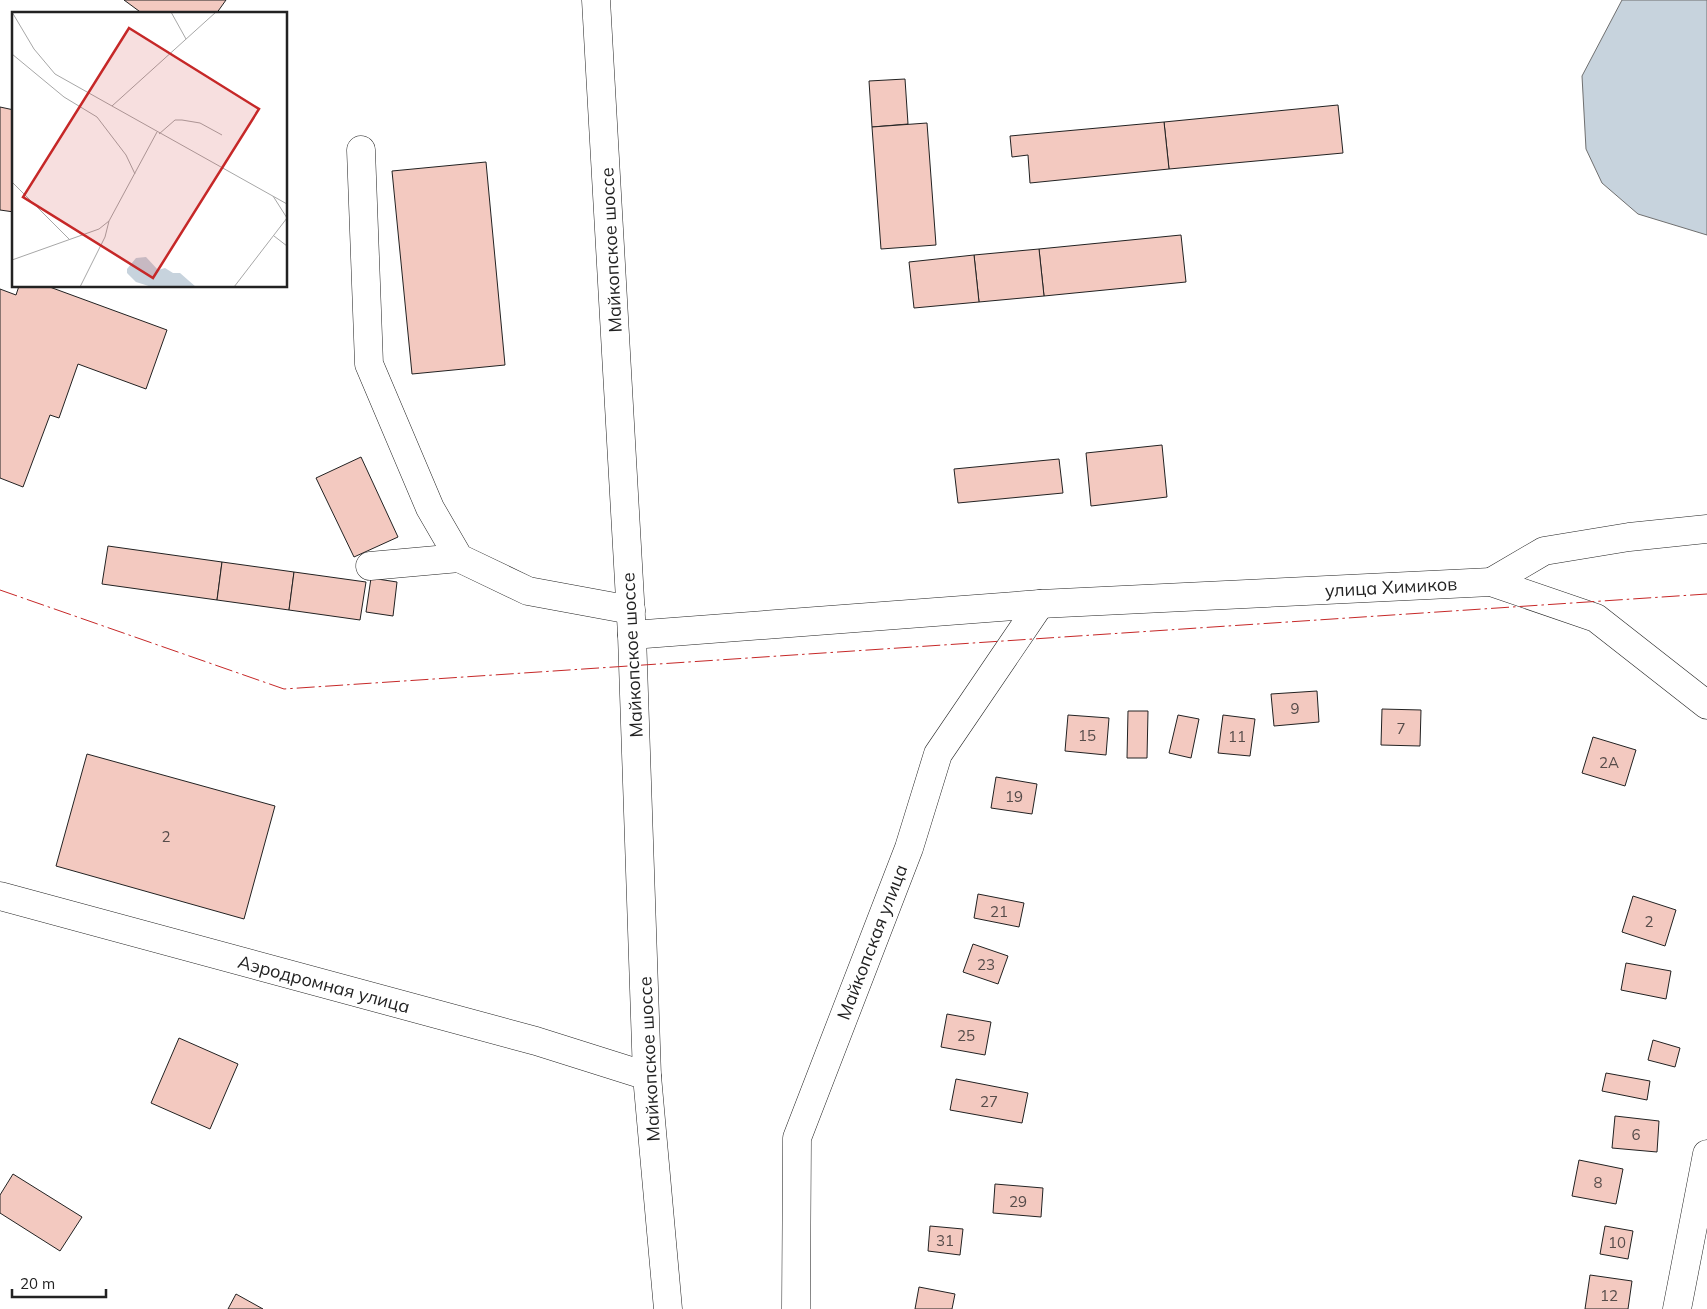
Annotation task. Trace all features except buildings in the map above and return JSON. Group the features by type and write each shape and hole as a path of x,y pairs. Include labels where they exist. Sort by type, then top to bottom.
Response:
{"street":[{"name":"Майкопское шоссе","path":"596,0 632,622 647,1076 668,1309"},
{"path":"361,150 369,364 430,508 459,558 370,566"},
{"path":"1491,582 1544,551 1629,537 1707,529"},
{"name":"улица Химиков","path":"459,558 528,591 632,622 1491,582 1596,618 1707,705"},
{"name":"Майкопская улица","path":"796,1309 797,1138 909,848 938,754 1040,604"},
{"name":"Аэродромная улица","path":"0,896 536,1041 647,1076"},
{"path":"1677,1309 1707,1154"}],"shaded area":[{"path":"1622,0 1707,0 1707,235 1638,214 1602,183 1586,149 1582,76"}],"power":[{"path":"0,590 284,689 1707,594"}]}
